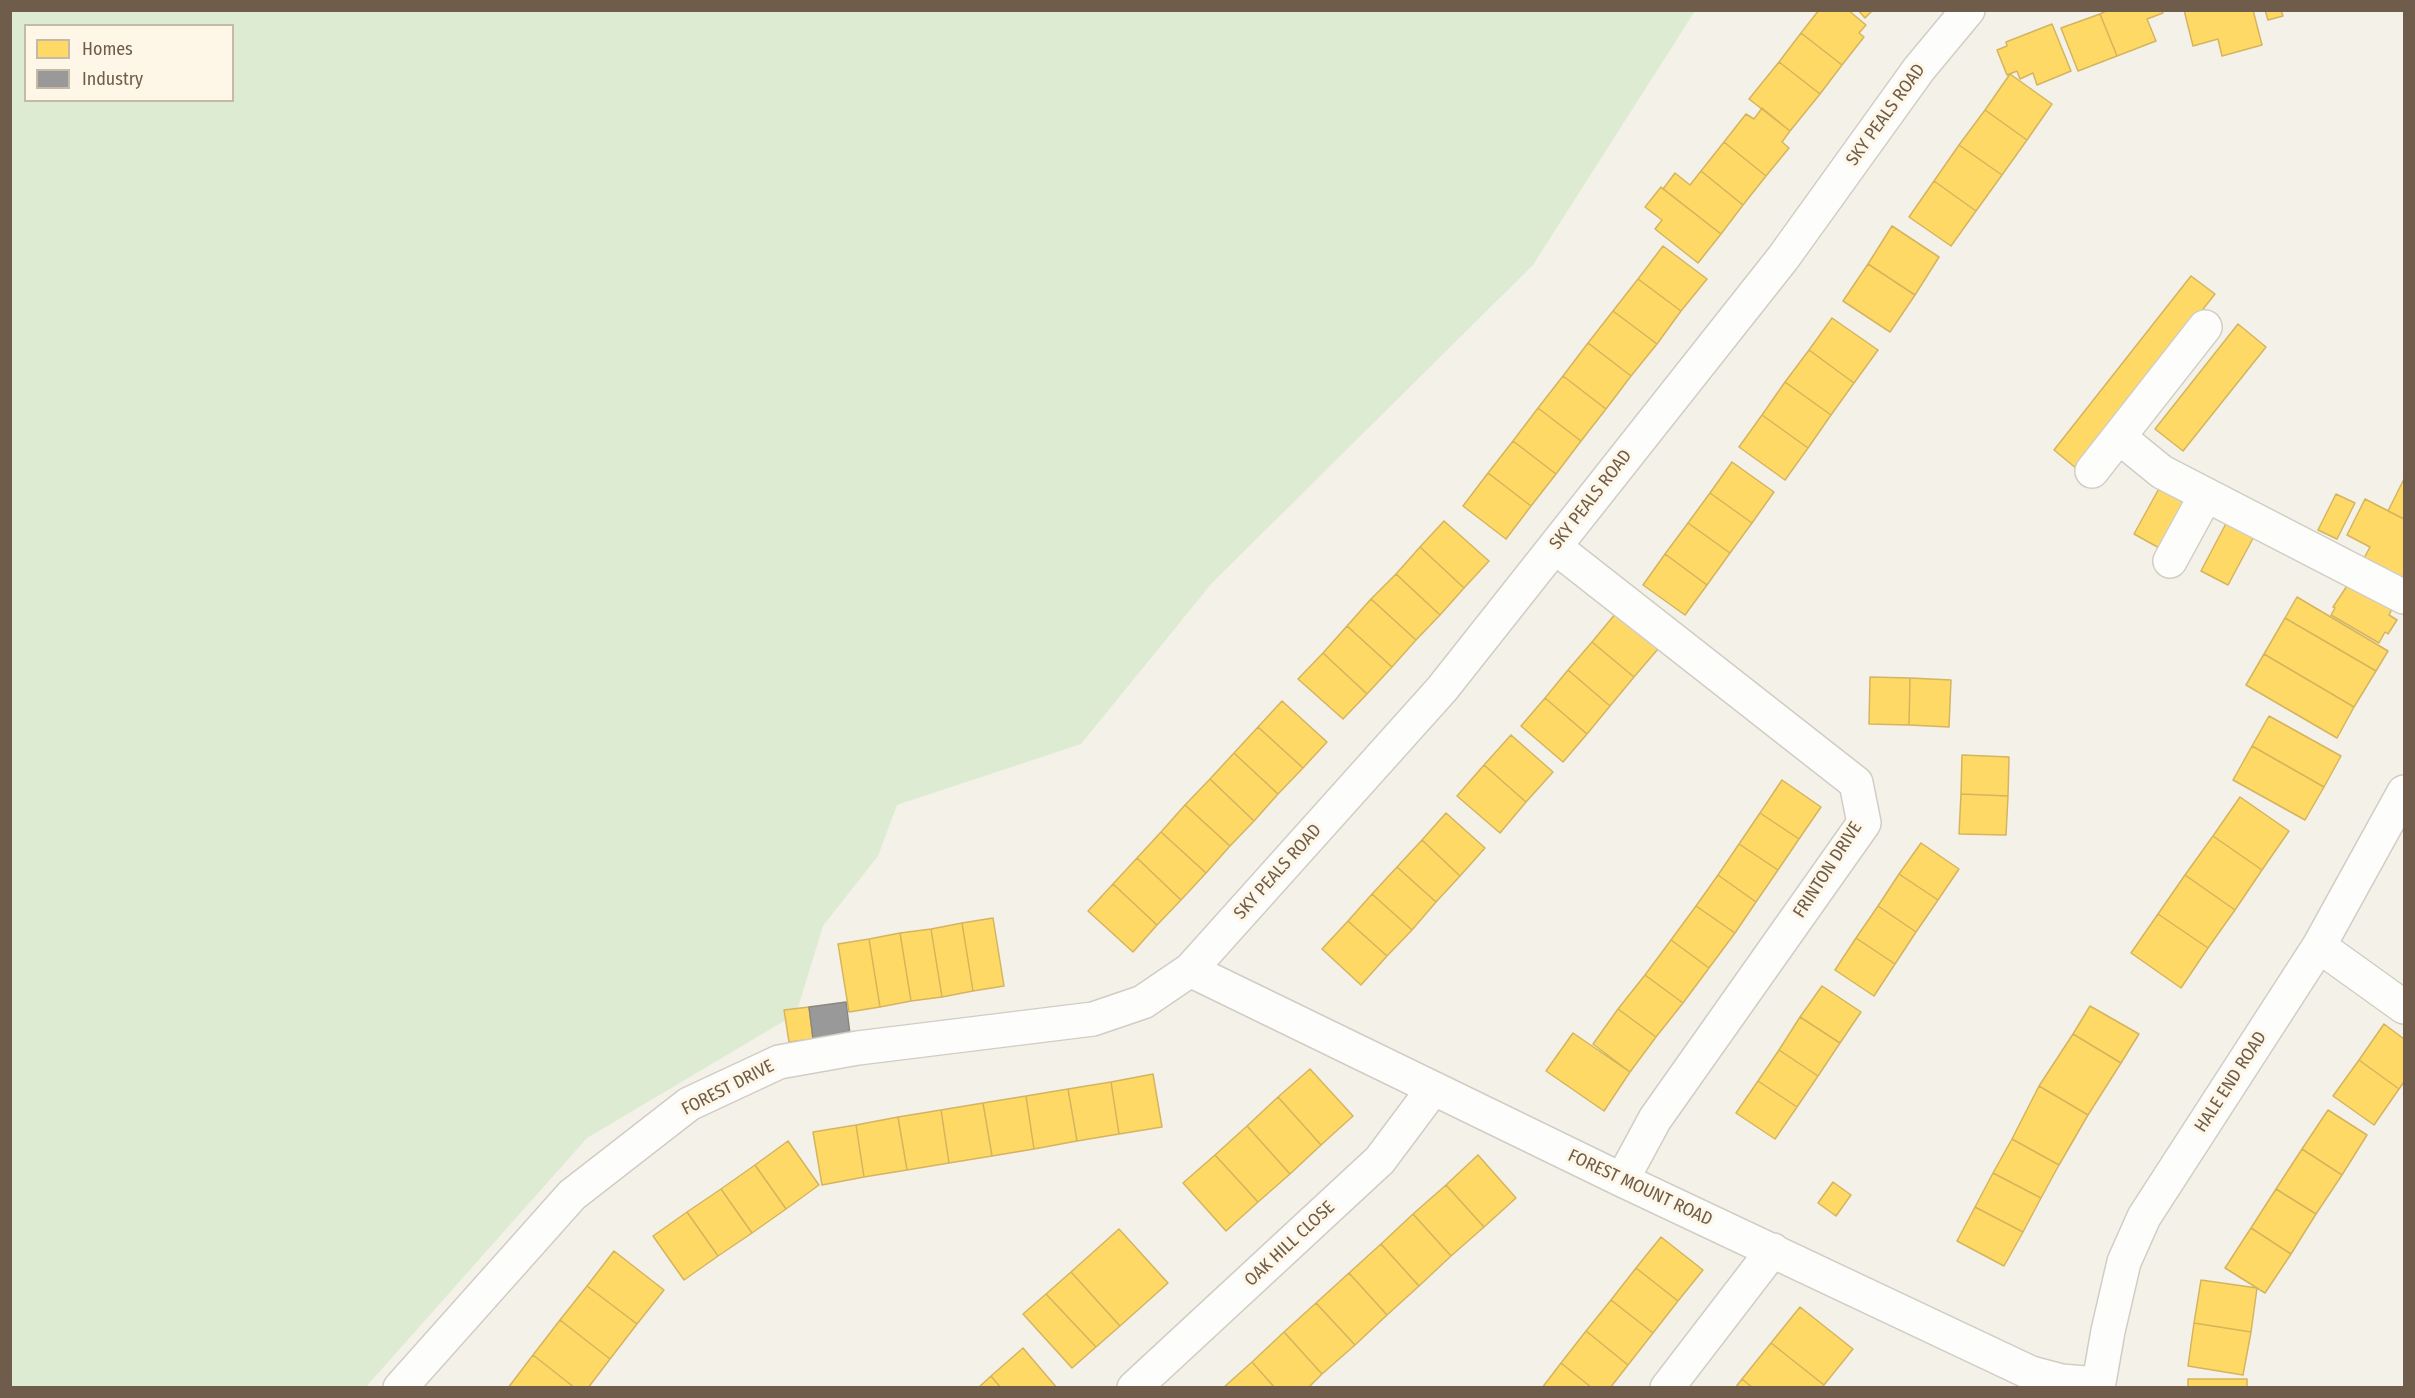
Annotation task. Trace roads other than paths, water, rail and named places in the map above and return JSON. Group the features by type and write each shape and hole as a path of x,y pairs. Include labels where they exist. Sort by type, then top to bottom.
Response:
{"street":[{"name":"SKY PEALS ROAD","path":"1190,970 1442,689 1783,258 1919,69 1968,10"},
{"path":"2092,471 2205,327"},
{"path":"2119,437 2162,472 2404,597"},
{"path":"2170,561 2206,495"},
{"name":"FRINTON DRIVE","path":"1555,547 1856,783 1864,823 1655,1119 1622,1180"},
{"name":"HALE END ROAD","path":"2098,1386 2124,1262 2144,1217 2319,946 2404,792"},
{"path":"2319,946 2404,1007"},
{"name":"FOREST MOUNT ROAD","path":"1190,970 1622,1180 2031,1373 2061,1381 2098,1386"},
{"name":"FOREST DRIVE","path":"400,1388 572,1195 689,1104 780,1062 858,1048 1093,1019 1143,1002 1190,970"},
{"name":"OAK HILL CLOSE","path":"1134,1388 1380,1160 1433,1089"},
{"path":"1667,1388 1773,1250"}]}
